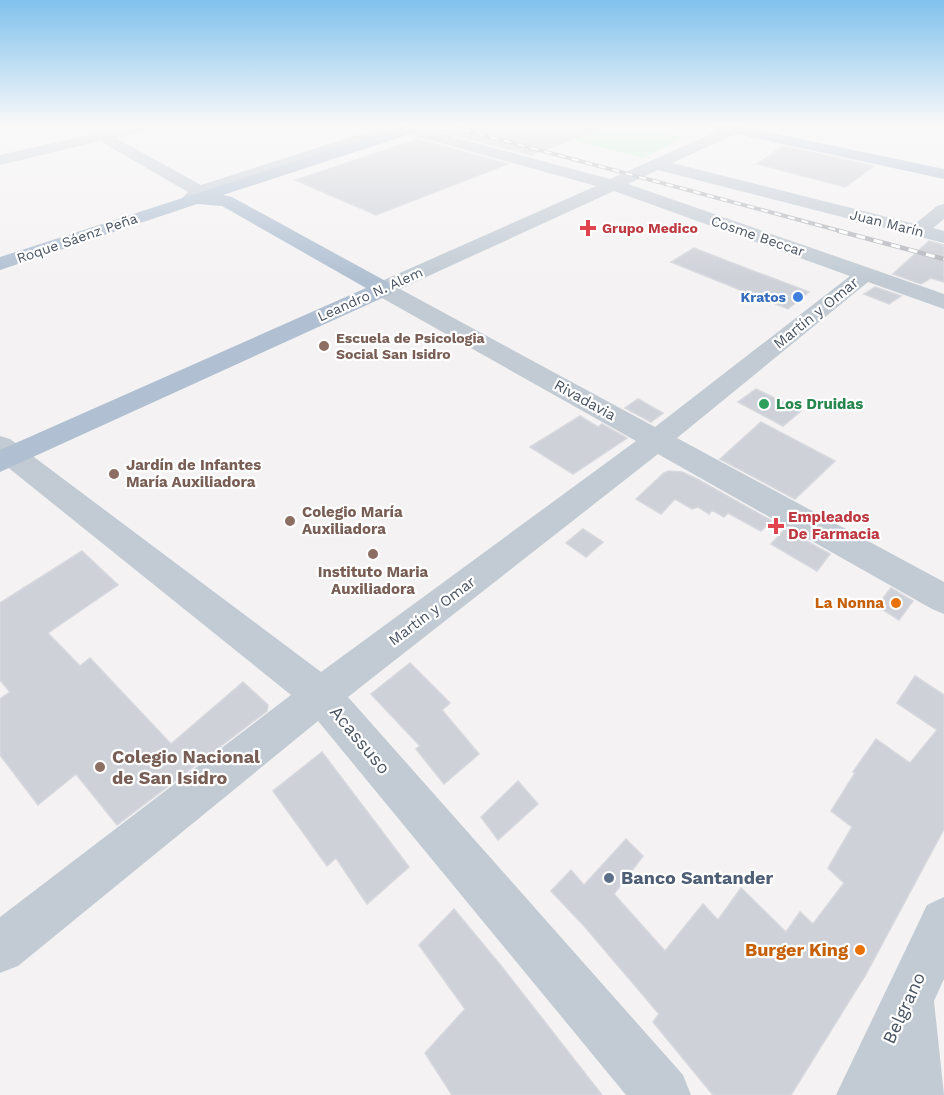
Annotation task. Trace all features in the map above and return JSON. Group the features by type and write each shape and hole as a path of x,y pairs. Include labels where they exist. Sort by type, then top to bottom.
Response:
{"main road":[{"name":"Roque Sáenz Peña","path":"0,264 193,196 262,177"},
{"path":"229,197 254,180"},
{"name":"Rivadavia","path":"193,196 210,199 229,197 383,289"},
{"name":"Leandro N. Alem","path":"4,455 383,289"}],"street":[{"path":"164,177 193,196"},
{"name":"Roque Sáenz Peña","path":"193,196 250,177"},
{"path":"229,197 285,177"},
{"name":"Cosme Beccar","path":"586,177 944,302"},
{"name":"Leandro N. Alem","path":"383,289 626,177"},
{"name":"Juan Marín","path":"706,177 944,237"},
{"path":"918,231 944,210"},
{"name":"Martín y Omar","path":"0,948 321,694 657,440 865,274"},
{"name":"Rivadavia","path":"383,289 944,599"},
{"name":"Acassuso","path":"4,455 321,694 663,1095"},
{"name":"Belgrano","path":"864,1095 944,922"},
{"path":"908,999 917,1095"}],"building":[{"path":"304,177 474,177 376,215 295,180"},
{"path":"807,177 859,177 845,187"},
{"path":"929,241 944,245 944,282 931,278 921,284 893,274"},
{"path":"694,248 809,292 788,309 671,262"},
{"path":"875,287 901,296 889,304 864,294"},
{"name":"Los Druidas","path":"756,389 801,411 783,426 738,402"},
{"path":"638,399 663,413 651,422 625,408"},
{"path":"580,416 598,427 602,424 627,438 573,474 530,447"},
{"path":"761,422 835,461 795,499 720,459"},
{"path":"669,471 682,472 697,479 772,521 761,531 728,513 724,517 712,510 709,514 698,507 692,509 675,499 661,514 636,499"},
{"path":"583,529 603,542 586,557 566,543"},
{"path":"785,529 830,554 817,571 771,544"},
{"path":"82,551 118,585 48,633 80,666 90,658 171,744 243,682 268,705 267,711 117,825 76,774 38,805 0,755 0,699 10,692 0,680 0,603"},
{"name":"La Nonna","path":"891,588 913,601 899,620 877,606"},
{"path":"410,663 450,703 442,710 479,754 444,784 416,749 420,746 371,694"},
{"path":"915,676 944,695 944,829 866,974 791,1095 713,1095 653,1022 659,1014 551,891 571,870 584,885 626,839 643,856 614,894 665,951 703,904 718,920 741,888 786,932 800,912 813,924 844,883 828,868 852,827 831,811 855,773 853,772 876,739 910,763 937,730 897,703"},
{"path":"322,752 409,867 367,904 336,858 327,866 273,791"},
{"path":"518,781 538,804 498,840 481,817"},
{"path":"454,909 602,1095 452,1095 425,1053 465,1009 419,945"}],"railway":[{"path":"640,177 844,232"},
{"path":"839,231 944,259"}],"place":[{"name":"Grupo Medico","path":"588,228"},
{"name":"Kratos","path":"798,297"},
{"name":"Escuela de Psicologia Social San Isidro","path":"324,346"},
{"name":"Los Druidas","path":"764,404"},
{"name":"Jardín de Infantes María Auxiliadora","path":"114,474"},
{"name":"Colegio María Auxiliadora","path":"290,521"},
{"name":"Empleados De Farmacia","path":"776,526"},
{"name":"Instituto Maria Auxiliadora","path":"373,554"},
{"name":"La Nonna","path":"896,603"},
{"name":"Colegio Nacional de San Isidro","path":"100,767"},
{"name":"Banco Santander","path":"609,878"},
{"name":"Burger King","path":"860,950"}]}
